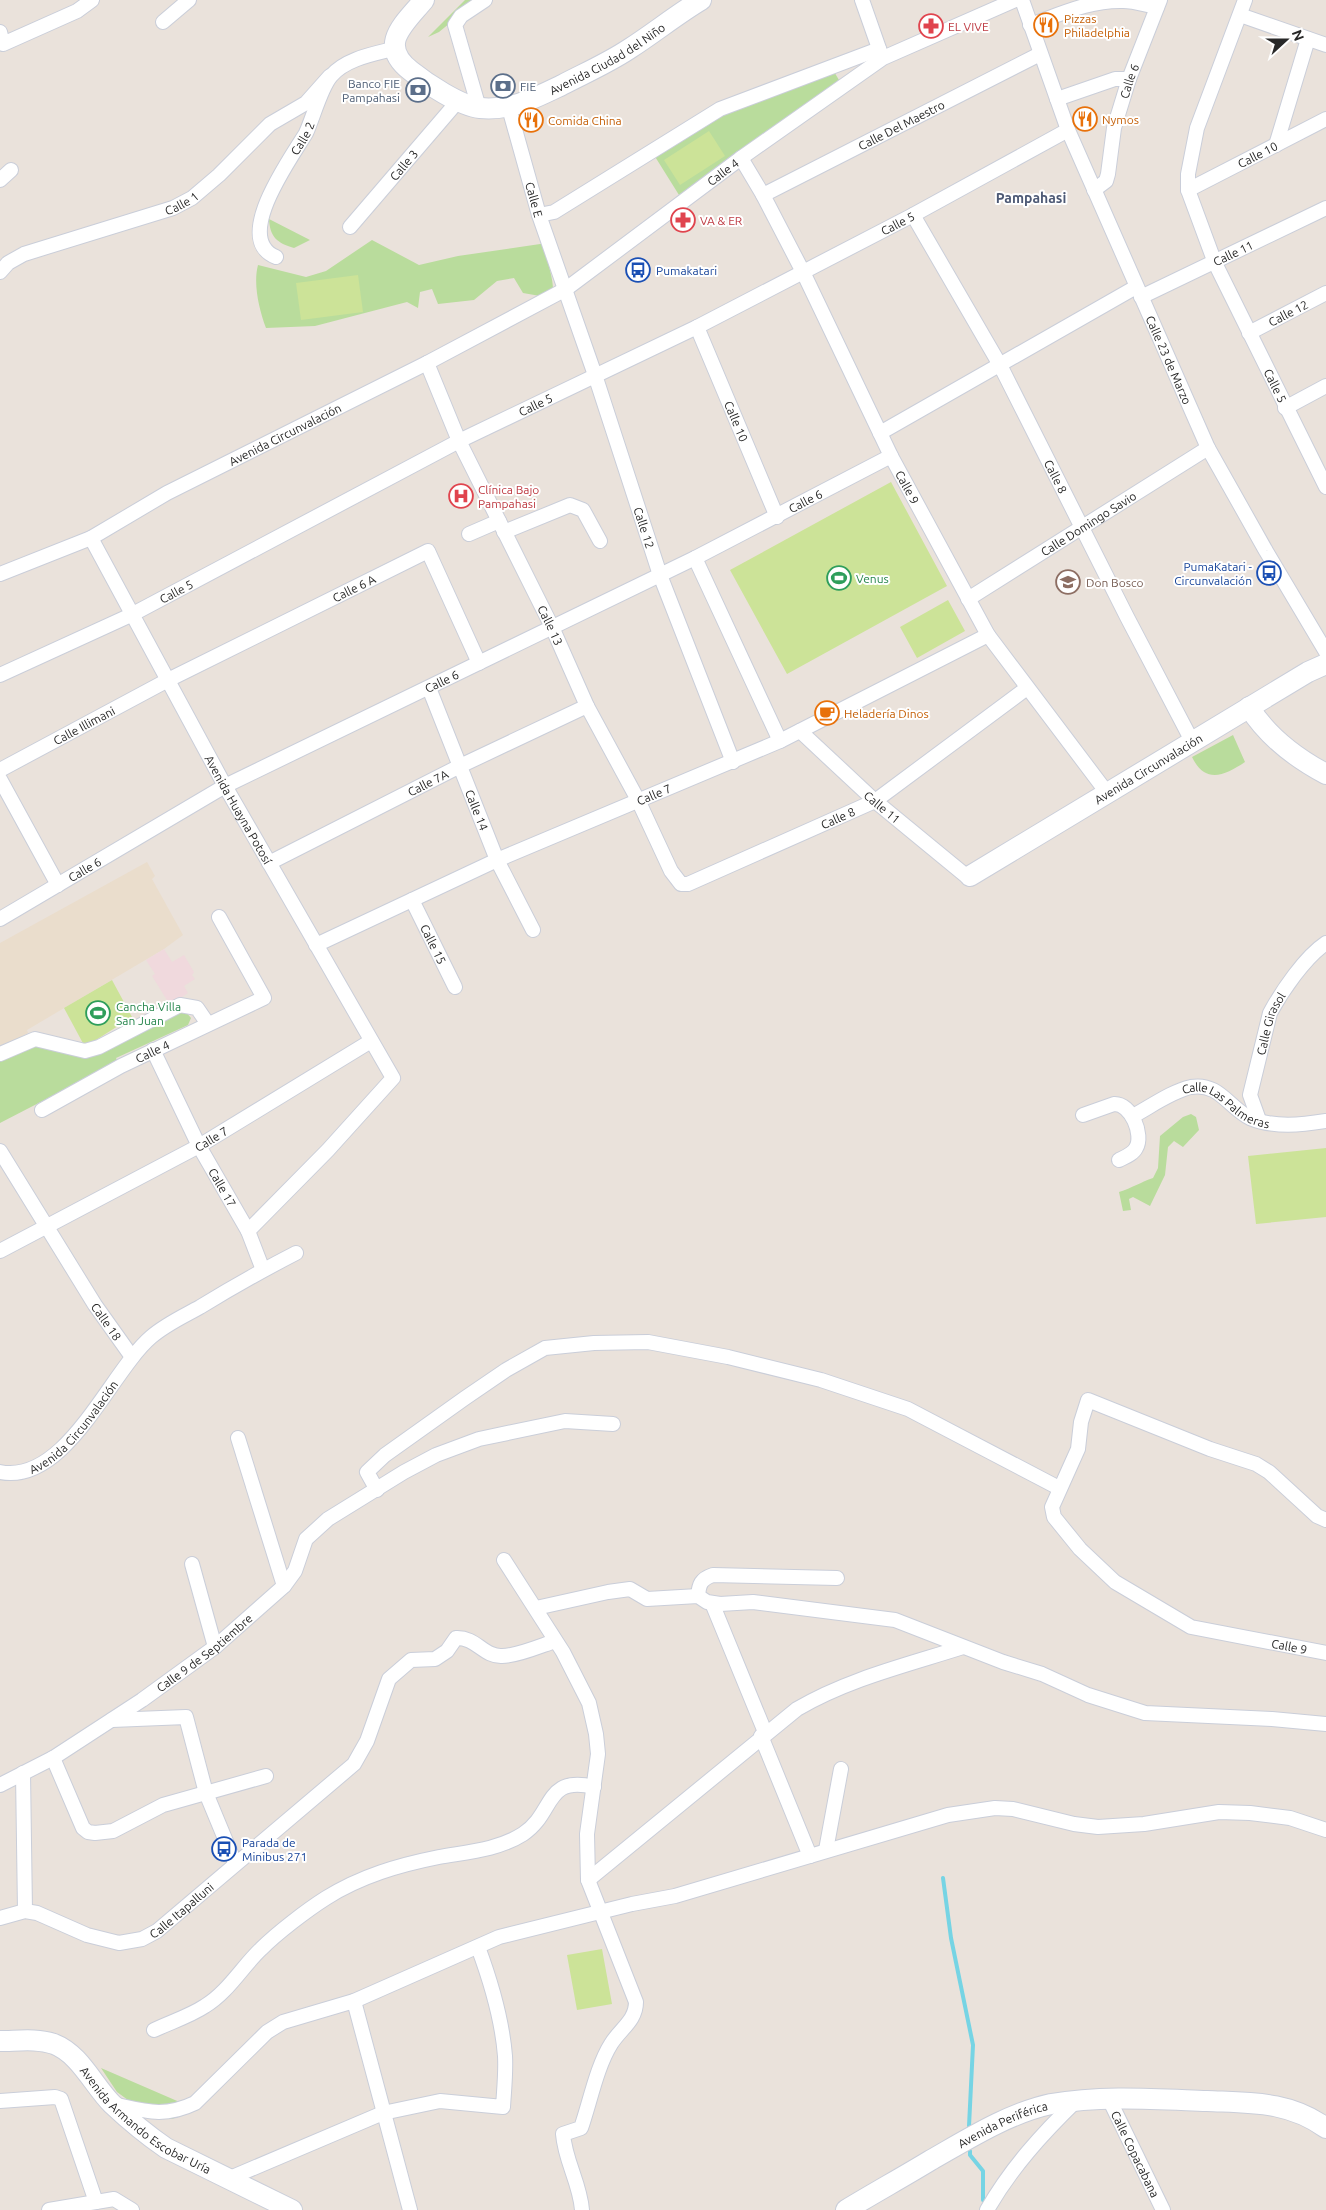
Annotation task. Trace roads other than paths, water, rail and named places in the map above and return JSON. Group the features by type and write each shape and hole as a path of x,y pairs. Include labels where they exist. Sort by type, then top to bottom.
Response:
{"main road":[{"path":"393,49 395,38 400,30 424,0"},
{"name":"Avenida Ciudad del Niño","path":"393,49 399,61 412,72 458,101 479,108 509,108 530,101 628,50 702,0"},
{"name":"Avenida Circunvalación","path":"970,876 1249,707 1326,664"},
{"path":"1249,707 1258,721 1279,742 1326,774"},
{"name":"Avenida Armando Escobar Uría","path":"0,2041 41,2042 53,2044 69,2052 111,2103 166,2148 292,2210"},
{"name":"Avenida Periférica","path":"1176,2100 1240,2090 1273,2091 1304,2100 1326,2113"},
{"name":"Avenida Periférica","path":"846,2210 966,2140 1020,2113 1077,2100 1176,2100 1264,2104 1294,2110 1326,2128"}],"street":[{"path":"0,32 3,44 75,6 92,0"},
{"path":"163,22 189,0"},
{"path":"479,108 455,25 461,16 485,0"},
{"path":"539,215 554,212 720,109 881,54 862,0"},
{"name":"Calle 4","path":"566,290 881,54 1015,0"},
{"name":"Calle 23 de Marzo","path":"1022,0 1068,130 1208,448 1266,552 1326,652"},
{"path":"1030,25 1086,4 1103,1 1125,0 1159,3"},
{"name":"Calle 5","path":"1245,0 1197,128 1188,174 1188,190 1215,263 1285,408 1324,479"},
{"name":"Calle 6","path":"1094,190 1106,181 1114,128 1129,79 1159,3"},
{"path":"1240,15 1326,45"},
{"path":"1276,145 1308,39"},
{"path":"330,76 352,61 393,49"},
{"name":"Calle Del Maestro","path":"764,195 1040,54"},
{"name":"Calle 2","path":"276,257 268,254 262,244 259,230 262,215 275,184 306,131 330,76"},
{"name":"Calle 1","path":"0,272 8,264 24,254 173,208 192,198 219,175 270,124 306,103 330,76"},
{"path":"1057,99 1116,79 1129,79"},
{"name":"Calle 3","path":"350,227 458,101"},
{"name":"Calle E","path":"509,108 539,215 566,290"},
{"name":"Calle 10","path":"1188,190 1326,119"},
{"name":"Calle 5","path":"0,675 131,615 458,441 697,326 803,272 913,215 1068,130"},
{"name":"Calle 9","path":"741,158 764,195 803,272 891,456 988,635 1108,794"},
{"path":"0,180 11,170"},
{"name":"Calle 11","path":"1138,292 1215,263 1326,208"},
{"name":"Calle 8","path":"913,215 1000,365 1081,527 1192,741"},
{"name":"Avenida Circunvalación","path":"0,574 91,538 167,493 427,363 566,290"},
{"name":"Calle 12","path":"566,290 660,575 732,762"},
{"path":"880,433 1000,365 1138,292"},
{"name":"Calle 12","path":"1249,333 1326,293"},
{"name":"Calle 10","path":"697,326 777,517"},
{"name":"Calle 13","path":"427,363 458,441 552,627 588,706 638,800 671,871 681,884"},
{"path":"1285,408 1326,386"},
{"name":"Calle Domingo Savio","path":"968,599 1208,448"},
{"name":"Calle 6","path":"0,919 225,786 695,558 891,456"},
{"path":"469,534 501,527 570,505 582,510 600,541"},
{"name":"Avenida Huayna Potosí","path":"91,538 225,786 393,1078 328,1150 248,1231"},
{"name":"Calle 6 A","path":"168,680 428,551 479,663"},
{"path":"695,558 780,741"},
{"name":"Calle 7","path":"316,945 497,860 780,741 988,635"},
{"name":"Calle Illimani","path":"0,770 168,680"},
{"name":"Calle 14","path":"429,688 497,860 533,930"},
{"name":"Calle 8","path":"681,884 688,884 876,802 1027,688"},
{"name":"Calle 7A","path":"269,862 460,766 588,706"},
{"name":"Calle 11","path":"800,731 876,802 965,875 970,876"},
{"path":"0,779 58,886"},
{"name":"Calle 15","path":"412,900 455,987"},
{"name":"Calle 4","path":"42,1110 153,1050 264,998 219,917"},
{"name":"Calle Girasol","path":"1259,1120 1250,1095 1270,1013 1276,1002 1310,957 1326,942"},
{"path":"0,1054 35,1039 85,1051 100,1047 180,1005 197,1008 208,1024"},
{"name":"Calle 7","path":"46,1227 199,1146 371,1041"},
{"name":"Calle 17","path":"153,1050 199,1146 248,1231 263,1270"},
{"name":"Calle Las Palmeras","path":"1133,1116 1191,1087 1208,1088 1221,1094 1250,1118 1298,1126 1326,1121"},
{"path":"1083,1115 1119,1104 1129,1110 1133,1116 1138,1146 1135,1151 1119,1160"},
{"name":"Calle 18","path":"0,1151 46,1227 117,1337 132,1356"},
{"path":"0,1251 46,1227"},
{"path":"132,1356 160,1330 296,1253"},
{"path":"377,1490 367,1472 386,1455 506,1370 545,1348 594,1343 648,1342 728,1357 821,1380 908,1409 1059,1488 1078,1449 1080,1422 1088,1400 1210,1449 1256,1464 1269,1472 1317,1516 1326,1520"},
{"name":"Avenida Circunvalación","path":"0,1472 22,1471 51,1457 89,1420 132,1356"},
{"name":"Calle 9 de Septiembre","path":"0,1785 53,1758 142,1700 215,1647 284,1586 295,1571 306,1539 328,1519 404,1472 436,1455 479,1439 565,1420 613,1424"},
{"path":"238,1438 284,1586"},
{"name":"Calle 9","path":"1059,1488 1052,1507 1054,1517 1095,1564 1115,1582 1191,1627 1326,1653"},
{"path":"504,1560 536,1608 589,1704 597,1747 594,1787 587,1834 588,1880 636,2002 636,2010 611,2044 581,2128 563,2134 568,2163 581,2196 582,2210"},
{"path":"192,1564 215,1647"},
{"path":"698,1596 699,1584 704,1578 713,1575 837,1578"},
{"path":"536,1608 630,1589 646,1599 698,1596 712,1603 752,1602 895,1620 1042,1674 1088,1695 1146,1713 1272,1719 1326,1724"},
{"path":"712,1603 810,1856"},
{"name":"Calle Itapalluni","path":"0,1918 25,1912 37,1913 87,1935 106,1941 119,1943 142,1939 164,1925 354,1764 368,1741 389,1679 411,1660 435,1659 447,1651 456,1638 466,1637 487,1651 501,1656 555,1641"},
{"path":"588,1880 763,1734 797,1709 824,1693 963,1646"},
{"path":"111,1720 186,1717 206,1793 235,1863"},
{"path":"53,1758 84,1828 88,1832 112,1831 163,1805 266,1776"},
{"path":"826,1850 842,1769"},
{"path":"23,1773 25,1912"},
{"path":"154,2030 206,2006 228,1986 261,1948 325,1898 366,1877 389,1868 486,1849 522,1834 540,1818 560,1788 572,1783 594,1787"},
{"path":"111,2103 149,2112 167,2113 180,2110 195,2103 267,2032 282,2022 354,2001 499,1937 675,1896 948,1815 995,1808 1014,1809 1074,1824 1098,1827 1144,1824 1219,1812 1250,1813 1290,1818 1326,1830"},
{"path":"230,2178 383,2113 440,2101 503,2107 505,2058 500,2017 478,1947"},
{"path":"354,2001 410,2210"},
{"path":"0,2101 48,2097 61,2099 96,2202"},
{"name":"Calle Copacabana","path":"1109,2099 1163,2210"},
{"path":"986,2210 1002,2184 1042,2134 1077,2100"},
{"path":"49,2210 96,2202 115,2204 132,2210"}],"waterway":[{"path":"943,1878 951,1938 973,2045 969,2126"},
{"path":"970,2151 970,2155 983,2171 983,2200"}],"place":[{"name":"Pizzas Philadelphia","path":"1046,25"},
{"name":"EL VIVE","path":"931,26"},
{"name":"FIE","path":"503,86"},
{"name":"Banco FIE Pampahasi","path":"418,90"},
{"name":"Nymos","path":"1085,119"},
{"name":"Comida China","path":"531,120"},
{"name":"VA & ER","path":"683,220"},
{"name":"Pumakatari","path":"638,270"},
{"name":"Clínica Bajo Pampahasi","path":"461,496"},
{"name":"PumaKatari - Circunvalación","path":"1269,573"},
{"name":"Venus","path":"839,578"},
{"name":"Don Bosco","path":"1068,582"},
{"name":"Heladería Dinos","path":"827,713"},
{"name":"Cancha Villa San Juan","path":"98,1013"},
{"name":"Parada de Minibus 271","path":"224,1849"}],"district":[{"name":"Pampahasi","path":"1031,198"}]}
